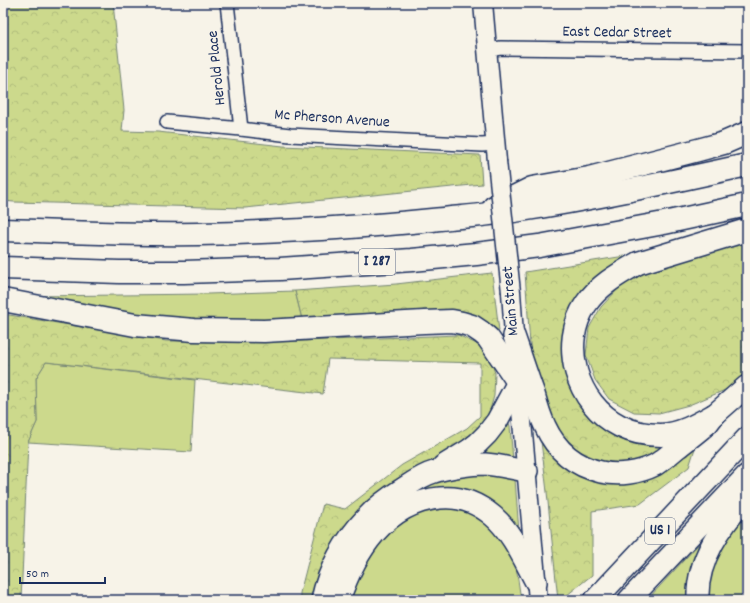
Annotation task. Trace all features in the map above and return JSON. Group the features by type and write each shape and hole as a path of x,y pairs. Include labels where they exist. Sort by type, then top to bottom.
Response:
{"highway":[{"path":"479,215 532,188 589,178 724,143 747,133"},
{"name":"I 287","path":"3,230 104,234 198,234 265,232 398,223 514,211 682,180 747,165"},
{"name":"I 287","path":"3,268 119,272 184,272 280,269 412,260 539,246 650,226 747,205"},
{"path":"747,230 638,263 623,272 596,292 586,304 574,331 573,344 575,368 581,385 592,402 609,420 620,426 646,434 662,435 689,429 714,415 747,386"},
{"path":"3,300 135,325 194,330 264,331 452,321 472,326 488,338 518,382 497,421 478,444 434,472 416,480 399,491 366,517 344,546 335,562 328,578 322,600"},
{"path":"514,336 545,426 557,447 572,460 583,466 607,473 621,474 644,469 656,464 667,456 708,424 714,415"},
{"name":"US 1","path":"595,600 747,438"},
{"path":"434,472 461,466 485,464 527,471"},
{"name":"US 1","path":"629,600 747,475"},
{"path":"339,600 347,578 361,552 370,539 390,518 401,510 422,500 449,497 462,499 473,503 484,509 502,524 509,533 537,591"},
{"path":"698,600 700,576 713,542 726,522 747,497"}],"main road":[{"name":"Main Street","path":"483,3 496,153 511,292 537,591"}],"street":[{"name":"Herold Place","path":"227,3 241,129"},
{"name":"East Cedar Street","path":"487,50 501,48 747,51"},
{"name":"Mc Pherson Avenue","path":"167,122 290,135 482,145 496,153"}],"green space":[{"path":"3,3 113,3 124,110 122,131 158,132 283,146 480,155 482,184 245,208 3,201"},
{"path":"747,235 747,373 730,388 689,405 659,413 634,412 609,399 595,380 586,355 589,328 601,307 619,288 655,265"},
{"path":"625,256 627,261 576,305 570,384 669,443 652,456 621,466 598,463 576,453 562,440 545,405 531,359 525,272"},
{"path":"492,273 499,331 482,319 468,313 453,310 302,319 295,291 396,284"},
{"path":"295,291 302,319 240,324 169,321 33,296 208,294"},
{"path":"3,314 166,341 304,341 458,335 487,349 495,373 494,396 487,420 473,436 384,495 315,600 300,600 300,593 323,504 345,509 402,465 467,428 480,416 480,363 328,359 323,394 46,362 36,378 37,422 28,442 21,600 3,600"},
{"path":"46,362 195,380 191,452 28,442 37,422 36,378"},
{"path":"507,418 510,426 513,460 477,460"},
{"path":"539,424 598,481 697,442 689,467 640,504 592,511 592,575 561,600 558,600"},
{"path":"474,470 515,479 520,545 486,502 395,502 416,487"},
{"path":"455,504 498,529 516,566 521,600 347,600 349,593 381,537 412,511"},
{"path":"747,506 747,600 705,600 715,560 731,524"},
{"path":"707,535 691,600 647,600"}]}
